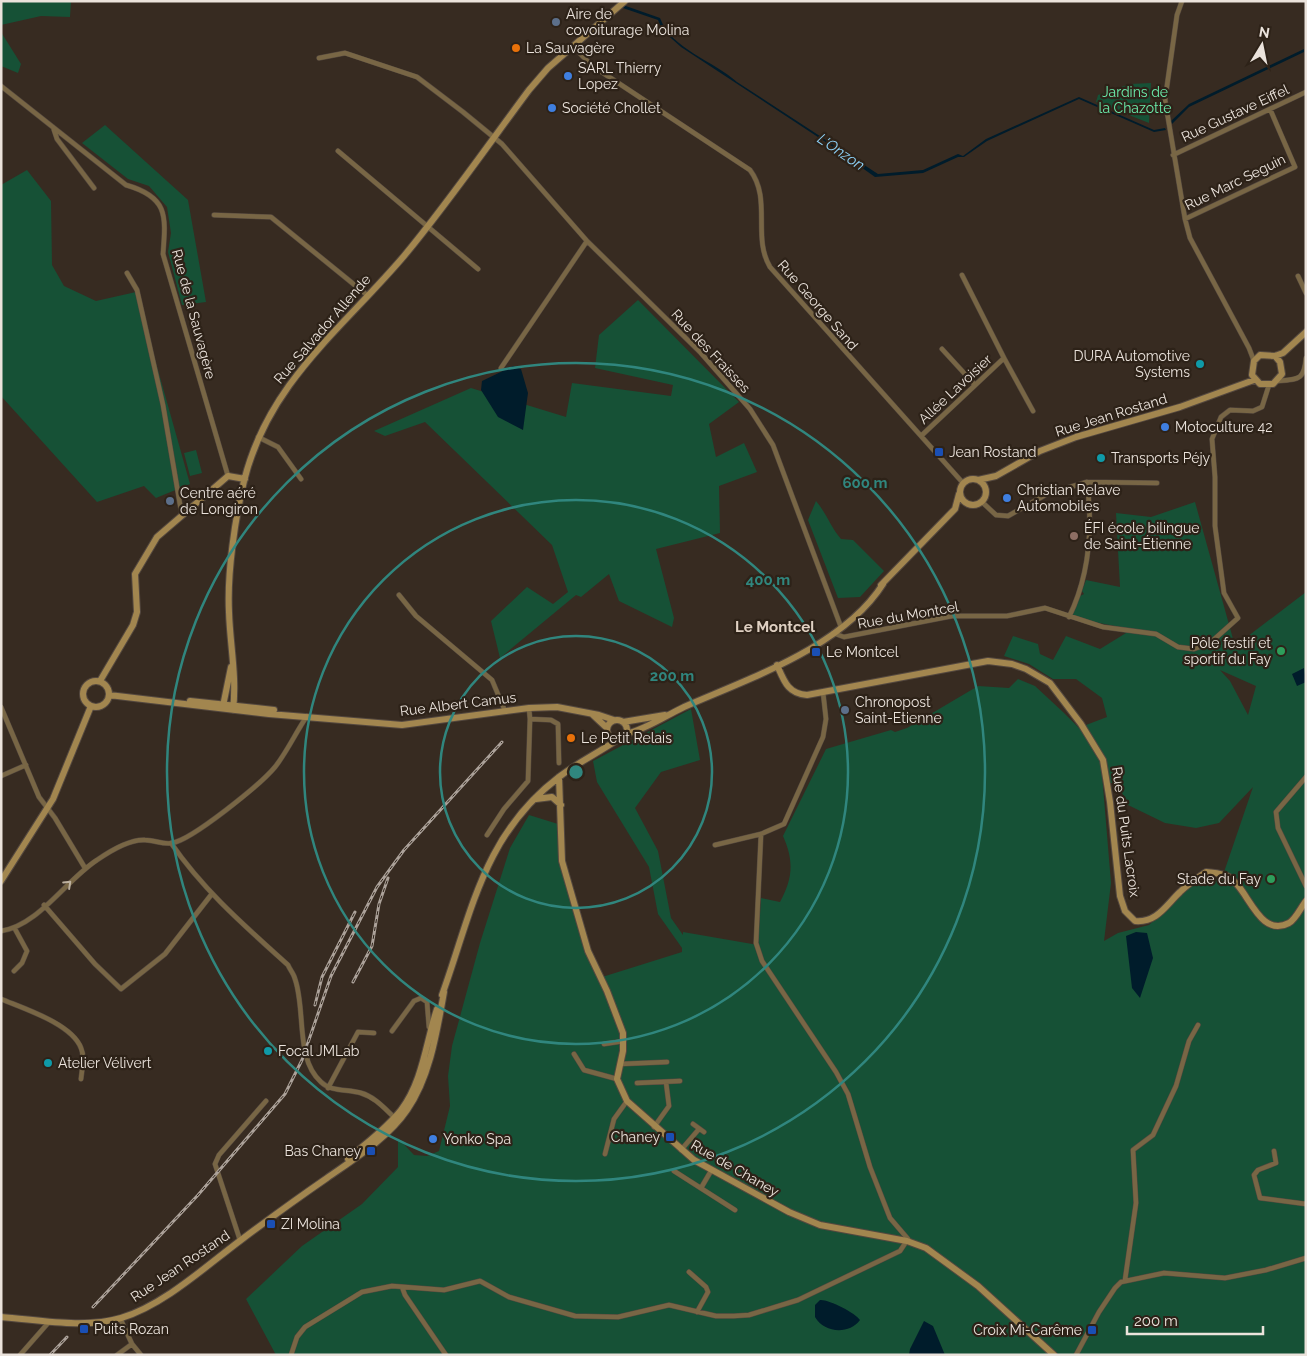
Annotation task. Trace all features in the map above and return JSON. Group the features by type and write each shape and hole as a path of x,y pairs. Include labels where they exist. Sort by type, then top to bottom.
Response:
{"street":[{"name":"Rue Salvador Allende","path":"233,661 229,592 239,501 244,478 258,437 270,411 294,377 403,257 493,136 548,68 625,1"},
{"path":"1182,1 1174,34 1165,100 1185,219 1190,238 1249,348 1254,361"},
{"name":"Rue George Sand","path":"573,46 591,65 750,170 761,192 762,250 770,267 962,483"},
{"name":"Rue des Fraisses","path":"319,58 345,53 417,77 493,136 586,240 700,352 755,416 773,445 841,627"},
{"name":"Rue de la Sauvagère","path":"1,86 126,185 146,191 159,204 165,225 163,254 228,476"},
{"name":"Rue Gustave Eiffel","path":"1173,155 1306,92"},
{"name":"Rue Marc Seguin","path":"1185,219 1295,167 1270,109"},
{"path":"53,127 57,139 94,188"},
{"path":"338,151 478,269"},
{"path":"214,215 271,217 367,295"},
{"path":"501,368 586,240"},
{"path":"127,273 137,290 161,395 182,516"},
{"name":"Allée Lavoisier","path":"962,275 1033,411"},
{"path":"1298,276 1306,293"},
{"path":"1280,362 1288,349 1306,332"},
{"path":"1249,348 1260,356 1274,356 1288,349"},
{"path":"942,349 975,385"},
{"path":"1238,385 1251,372 1254,361 1260,356"},
{"path":"1274,356 1280,362 1282,374 1278,381"},
{"name":"Allée Lavoisier","path":"921,436 1004,358"},
{"path":"1257,382 1269,385 1278,381 1295,381 1301,377 1305,369 1306,358"},
{"path":"1251,372 1266,395"},
{"path":"1282,374 1289,380"},
{"name":"Rue Jean Rostand","path":"996,476 1040,451 1076,437 1180,407 1238,385 1257,382"},
{"path":"1266,395 1269,385"},
{"name":"Rue du Montcel","path":"834,633 844,637 952,616 1007,616 1045,608 1103,627 1156,634 1178,646 1194,649 1210,643 1238,618 1224,593 1215,526 1215,477 1212,439 1221,417 1230,410 1253,411 1262,407 1266,395"},
{"path":"258,437 278,447 301,479"},
{"path":"100,681 133,625 137,612 135,574 157,537 228,476 244,478"},
{"path":"956,509 962,483 970,479 978,480 996,476"},
{"path":"607,731 617,740 666,715 778,665 834,633 956,509 968,505 975,506 982,502 986,491 996,476"},
{"path":"978,480 984,484 986,491"},
{"path":"982,502 996,515 1008,516 1048,494 1087,482 1157,483"},
{"path":"1069,617 1081,592 1088,564 1087,482"},
{"path":"959,494 968,505"},
{"path":"398,596 416,616 492,680 505,711"},
{"path":"223,706 233,661"},
{"path":"233,661 233,708"},
{"name":"Rue du Puits Lacroix","path":"778,665 785,683 797,695 823,692 988,661 1012,664 1037,674 1050,683 1081,724 1103,760 1110,802 1120,896 1126,911 1135,921 1146,922 1157,916 1181,890 1206,872 1229,877 1237,884 1260,917 1269,924 1280,925 1290,922 1306,901"},
{"path":"91,681 100,681 107,687 108,695 102,705 91,706 83,696 84,687 91,681"},
{"path":"715,845 761,834 784,824 823,737 826,719 823,692"},
{"name":"Rue Albert Camus","path":"108,695 402,725 529,708 557,707 614,720"},
{"path":"1,881 53,799 91,706"},
{"path":"1,707 39,797 85,868"},
{"path":"487,835 504,809 528,781 529,708"},
{"name":"Rue Albert Camus","path":"591,714 607,731"},
{"path":"604,748 607,731 614,720 623,722 666,715"},
{"path":"1,931 15,929 85,868 133,841 144,840 171,844 204,828 274,768 306,716"},
{"path":"530,719 551,720 558,724 559,763"},
{"path":"623,722 626,726 626,734"},
{"name":"Rue Jean Rostand","path":"397,1119 410,1097 463,926 485,870 510,827 534,799 559,777 617,740"},
{"path":"1,776 26,765"},
{"path":"559,777 562,861 588,951 617,1015 624,1041 617,1079 584,1070 574,1054"},
{"path":"1306,777 1276,812 1278,828 1306,886"},
{"path":"534,799 552,798 561,805"},
{"path":"291,1355 297,1337 305,1327 362,1292 383,1286 444,1290 480,1281 509,1297 565,1314 586,1317 618,1317 668,1305 716,1316 749,1315 798,1300 900,1251 908,1239 890,1218 870,1167 848,1094 836,1072 762,961 756,943 761,834"},
{"path":"171,844 191,872 211,895 288,966 295,979 309,1066 316,1077 328,1088 361,1093 371,1097 397,1119"},
{"path":"44,905 95,964 121,989 165,954 211,895"},
{"path":"14,971 22,963 27,951 15,929"},
{"path":"392,1031 414,1001 421,998 427,1002 432,1029"},
{"path":"1,999 48,1019 76,1037 82,1050 81,1079"},
{"path":"1126,1280 1136,1203 1133,1150 1153,1135 1176,1086 1189,1041 1198,1025"},
{"name":"Rue Jean Rostand","path":"1,1318 89,1323 120,1318 153,1303 325,1179 397,1119 411,1104 420,1086 432,1029"},
{"path":"328,1088 358,1032 374,1033"},
{"path":"604,1044 624,1041"},
{"path":"620,1064 667,1062"},
{"name":"Rue de Chaney","path":"617,1079 627,1101 681,1150 711,1171 806,1221 907,1241 926,1248 966,1278 1054,1355"},
{"path":"637,1083 680,1081"},
{"path":"654,1127 668,1106 666,1082"},
{"path":"240,1240 215,1164 219,1155 266,1101"},
{"path":"605,1154 614,1119 627,1101"},
{"path":"693,1124 704,1132"},
{"path":"681,1150 699,1128"},
{"path":"1274,1152 1276,1163 1258,1170 1254,1175 1260,1198 1306,1204"},
{"path":"674,1171 735,1210"},
{"path":"701,1188 711,1171"},
{"path":"1076,1355 1098,1312 1114,1288 1126,1280 1164,1273 1225,1278 1266,1270 1306,1258"},
{"path":"688,1272 706,1287 708,1292 697,1312"},
{"path":"402,1287 405,1295 446,1355"},
{"path":"120,1318 132,1344 141,1355"},
{"path":"20,1355 50,1321"},
{"path":"117,1355 132,1344"}],"green space":[{"path":"1,1 71,1 70,17 41,16 1,25"},
{"path":"1,32 21,64 18,73 1,66"},
{"name":"Jardins de la Chazotte","path":"1151,83 1149,123 1096,102 1098,95 1130,84"},
{"path":"105,125 188,200 206,302 182,305 168,252 171,233 167,207 149,186 128,179 82,143"},
{"path":"27,170 51,201 52,265 64,286 96,301 136,292 190,484 156,498 144,486 97,502 1,396 1,185"},
{"path":"638,300 739,402 709,424 716,457 744,443 757,472 719,486 720,533 656,549 674,618 672,627 619,601 609,574 581,597 576,595 500,658 491,621 527,587 553,604 568,592 552,545 425,422 385,436 374,431 471,388 566,417 572,383 671,396 673,385 595,368 599,335"},
{"path":"196,450 202,473 190,476 184,453"},
{"path":"816,501 841,539 853,540 884,571 860,597 838,598 808,520"},
{"path":"1195,502 1235,646 1306,592 1306,1355 276,1355 246,1299 302,1246 362,1204 398,1167 398,1138 414,1155 427,1156 439,1151 450,1106 448,1076 452,1046 480,943 510,848 529,815 558,824 559,857 586,949 599,978 682,952 682,948 658,914 649,867 597,782 593,761 691,709 700,760 661,772 635,808 658,851 671,918 683,935 683,932 758,945 761,898 780,902 788,885 790,862 787,845 783,836 826,749 891,730 895,732 907,728 978,686 1009,688 1018,679 1035,686 1081,730 1101,762 1111,883 1104,941 1118,933 1149,925 1194,883 1222,878 1253,787 1219,823 1196,828 1165,823 1128,805 1117,783 1109,783 1105,760 1086,725 1107,717 1102,698 1076,679 1053,679 1029,664 1004,656 1013,636 1038,644 1040,654 1053,660 1066,636 1100,649 1126,633 1120,631 1120,627 1072,615 1080,596 1084,594 1082,591 1086,580 1120,587 1116,513 1151,517","holes":["1220,670 1256,686 1248,715 1230,681"]}],"water":[{"name":"L'Onzon","path":"623,5 660,18 673,38 694,54 728,74 737,82 878,174 923,170 958,154 963,156 986,139 1079,97 1154,130 1165,128 1166,130 1154,132 1079,99 987,141 964,157 958,157 923,173 875,177 827,143 681,47 662,30 658,20 620,7"},
{"path":"1304,49 1304,52 1189,107 1172,124 1171,121 1189,104"},
{"path":"513,366 521,369 528,393 523,430 498,417 481,390 482,381"},
{"path":"1304,668 1306,682 1297,686 1292,674"},
{"path":"1136,932 1147,933 1153,958 1140,998 1132,988 1126,936"},
{"path":"820,1300 841,1307 860,1320 850,1328 843,1330 830,1329 824,1326 815,1317 815,1305"},
{"path":"924,1321 933,1326 945,1355 909,1355 910,1349"}],"railway":[{"path":"93,1307 198,1195 285,1094 302,1060 331,976 377,887 404,850 502,742"},
{"path":"353,982 372,946 379,904 388,878"},
{"path":"315,1005 322,977 355,912"},
{"path":"50,1355 67,1337"}],"place":[{"name":"Aire de covoiturage Molina","path":"556,22"},
{"name":"La Sauvagère","path":"516,48"},
{"name":"SARL Thierry Lopez","path":"568,76"},
{"name":"Société Chollet","path":"552,108"},
{"name":"DURA Automotive Systems","path":"1200,364"},
{"name":"Motoculture 42","path":"1165,427"},
{"name":"Jean Rostand","path":"939,452"},
{"name":"Transports Péjy","path":"1101,458"},
{"name":"Christian Relave Automobiles","path":"1007,498"},
{"name":"Centre aéré de Longiron","path":"170,501"},
{"name":"ÉFI école bilingue de Saint-Étienne","path":"1074,536"},
{"name":"Pôle festif et sportif du Fay","path":"1281,651"},
{"name":"Le Montcel","path":"816,652"},
{"name":"Chronopost Saint-Etienne","path":"845,710"},
{"name":"Le Petit Relais","path":"571,738"},
{"name":"Stade du Fay","path":"1271,879"},
{"name":"Focal JMLab","path":"268,1051"},
{"name":"Atelier Vélivert","path":"48,1063"},
{"name":"Chaney","path":"670,1137"},
{"name":"Yonko Spa","path":"433,1139"},
{"name":"Bas Chaney","path":"371,1151"},
{"name":"ZI Molina","path":"271,1224"},
{"name":"Puits Rozan","path":"84,1329"},
{"name":"Croix Mi-Carême","path":"1092,1330"}],"district":[{"name":"Le Montcel","path":"775,627"}]}
